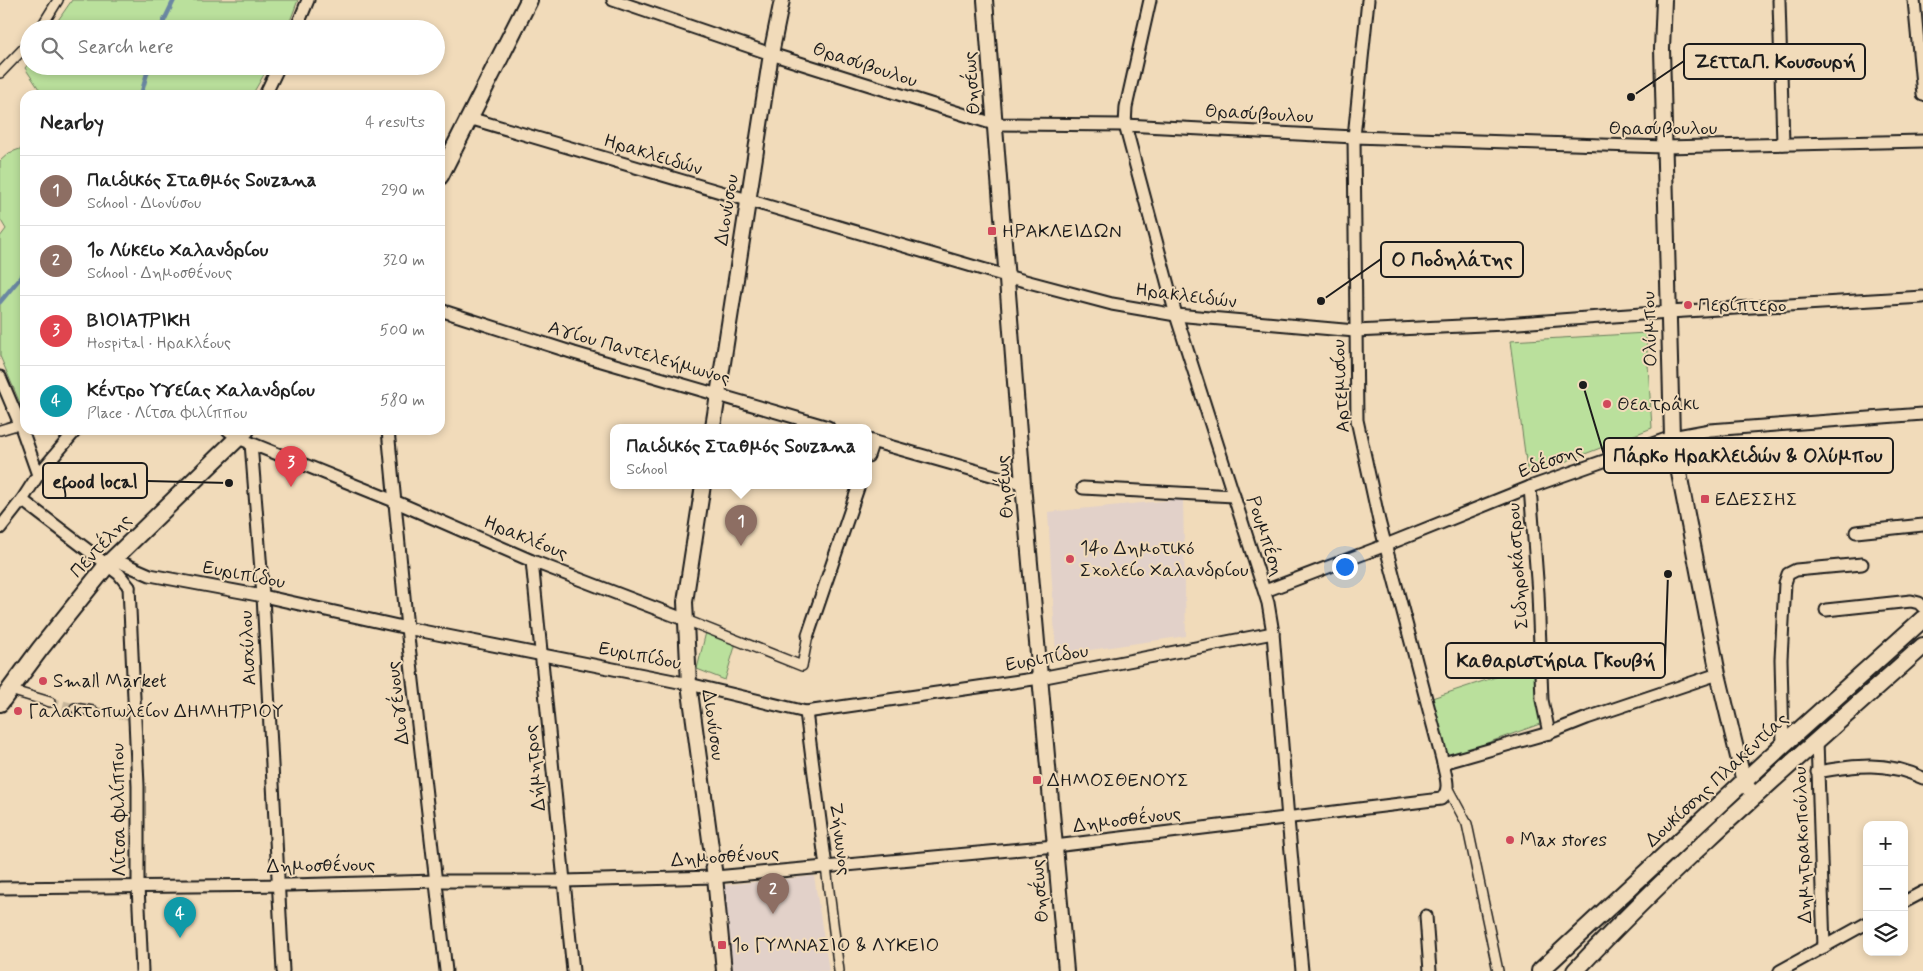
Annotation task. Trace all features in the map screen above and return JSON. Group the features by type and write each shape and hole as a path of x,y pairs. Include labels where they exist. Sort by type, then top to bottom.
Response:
{"main road":[{"path":"445,166 529,0"},
{"name":"Πεντέλης","path":"0,703 40,649 110,562 241,435"},
{"name":"Δουκίσσης Πλακεντίας","path":"1540,971 1783,745 1923,620"},
{"name":"Δουκίσσης Πλακεντίας","path":"1575,971 1622,920 1817,741 1923,649"}],"street":[{"path":"46,20 58,0"},
{"path":"300,20 308,0"},
{"name":"Θρασύβουλου","path":"613,0 771,54 994,124 1125,125 1354,137 1664,147 1923,141"},
{"name":"Διονύσου","path":"713,424 771,54 782,0"},
{"name":"Θησέως","path":"985,0 1023,484 1066,971"},
{"path":"1125,125 1126,107 1150,0"},
{"name":"Αρτεμισίου","path":"1368,0 1354,137 1357,420 1386,545 1443,763 1447,792 1467,824 1498,971"},
{"name":"Ολύμπου","path":"1664,0 1662,48 1672,437 1718,674 1744,782 1755,797"},
{"path":"1779,0 1783,144"},
{"path":"1914,0 1923,95"},
{"path":"1,72 20,52"},
{"path":"267,90 275,75"},
{"name":"Ηρακλειδών","path":"469,118 1006,276 1112,304 1176,315 1355,331 1505,324 1923,297"},
{"name":"Ρουμπέση","path":"1125,125 1176,315 1265,591 1273,632 1302,971"},
{"name":"Αγίου Παντελεήμωνος","path":"445,312 574,353 818,424"},
{"path":"0,377 20,424 0,430"},
{"name":"Εδέσσης","path":"1265,591 1530,487 1672,437 1710,430 1923,414"},
{"path":"24,435 38,475"},
{"path":"0,528 22,500 38,475 72,435"},
{"name":"Ηρακλέους","path":"241,435 532,561 802,666 808,635"},
{"name":"Αισχύλου","path":"241,435 262,596 283,971"},
{"name":"Διογένους","path":"388,435 407,628 446,971"},
{"path":"872,440 1023,484"},
{"name":"Σιδηροκάστρου","path":"1530,487 1542,700 1549,733"},
{"path":"1083,488 1234,496"},
{"name":"Διονύσου","path":"702,489 685,602 689,684 715,877 724,971"},
{"path":"808,635 858,489"},
{"path":"22,500 110,562 129,587 132,582 150,575"},
{"path":"1856,532 1923,525"},
{"name":"Δήμητρος","path":"532,561 573,971"},
{"name":"Ευριπίδου","path":"110,562 150,575 262,596 407,628 689,684 806,712 1040,678 1273,632"},
{"path":"1783,745 1781,651 1786,578 1796,570 1862,564"},
{"name":"Λίτσα Φιλίππου","path":"129,587 138,786 138,886 142,971"},
{"path":"1826,610 1911,601 1915,601 1923,607"},
{"path":"1443,763 1549,733 1586,718 1718,674"},
{"path":"10,690 50,702"},
{"path":"75,708 93,711"},
{"name":"Ζήνωνος","path":"806,712 839,971"},
{"name":"Δημητρακοπούλου","path":"1817,741 1824,947"},
{"path":"1817,772 1868,765 1896,768 1923,778"},
{"name":"Δημοσθένους","path":"0,888 436,881 564,882 715,877 1055,846 1288,819 1435,801 1441,799 1447,792"},
{"path":"1908,900 1923,892"},
{"path":"1426,916 1430,971"},
{"path":"1786,970 1863,925"}],"shaded area":[{"path":"1183,499 1186,636 1056,655 1048,512"},
{"path":"814,876 829,971 733,971 724,885"}],"green space":[{"path":"72,0 298,0 290,20 58,20"},
{"path":"30,75 264,75 255,90 40,90"},
{"path":"20,149 20,403 0,356 0,237 6,229 0,219 0,161 9,153"},
{"path":"1646,333 1652,428 1528,476 1510,341"},
{"path":"706,632 736,643 725,680 697,669"},
{"path":"1535,664 1540,724 1448,757 1432,698"}],"waterway":[{"path":"164,20 174,0"},
{"path":"142,90 147,75"},
{"path":"0,302 20,278"}],"tunnel":[{"path":"50,702 75,708"},
{"path":"93,711 134,716"}],"place":[{"name":"ΖετταΠ. Κουσουρή","path":"1631,97"},
{"name":"ΗΡΑΚΛΕΙΔΩΝ","path":"992,231"},
{"name":"Ο Ποδηλάτης","path":"1321,301"},
{"name":"Περίπτερο","path":"1688,305"},
{"name":"Πάρκο Ηρακλειδών & Ολύμπου","path":"1583,385"},
{"name":"Θεατράκι","path":"1607,404"},
{"name":"efood local","path":"229,483"},
{"name":"ΒΙΟΙΑΤΡΙΚΗ","path":"291,487"},
{"name":"ΕΔΕΣΣΗΣ","path":"1705,499"},
{"name":"Παιδικός Σταθμός Souzana","path":"741,546"},
{"name":"14ο Δημοτικό Σχολείο Χαλανδρίου","path":"1070,559"},
{"name":"Καθαριστήρια Γκουβή","path":"1668,574"},
{"name":"Small Market","path":"43,681"},
{"name":"Γαλακτοπωλείον ΔΗΜΗΤΡΙΟΥ","path":"18,711"},
{"name":"ΔΗΜΟΣΘΕΝΟΥΣ","path":"1037,780"},
{"name":"Max stores","path":"1510,840"},
{"name":"1ο Λύκειο Χαλανδρίου","path":"773,914"},
{"name":"Κέντρο Υγείας Χαλανδρίου","path":"180,938"},
{"name":"1ο ΓΥΜΝΑΣΙΟ & ΛΥΚΕΙΟ","path":"722,945"}]}
